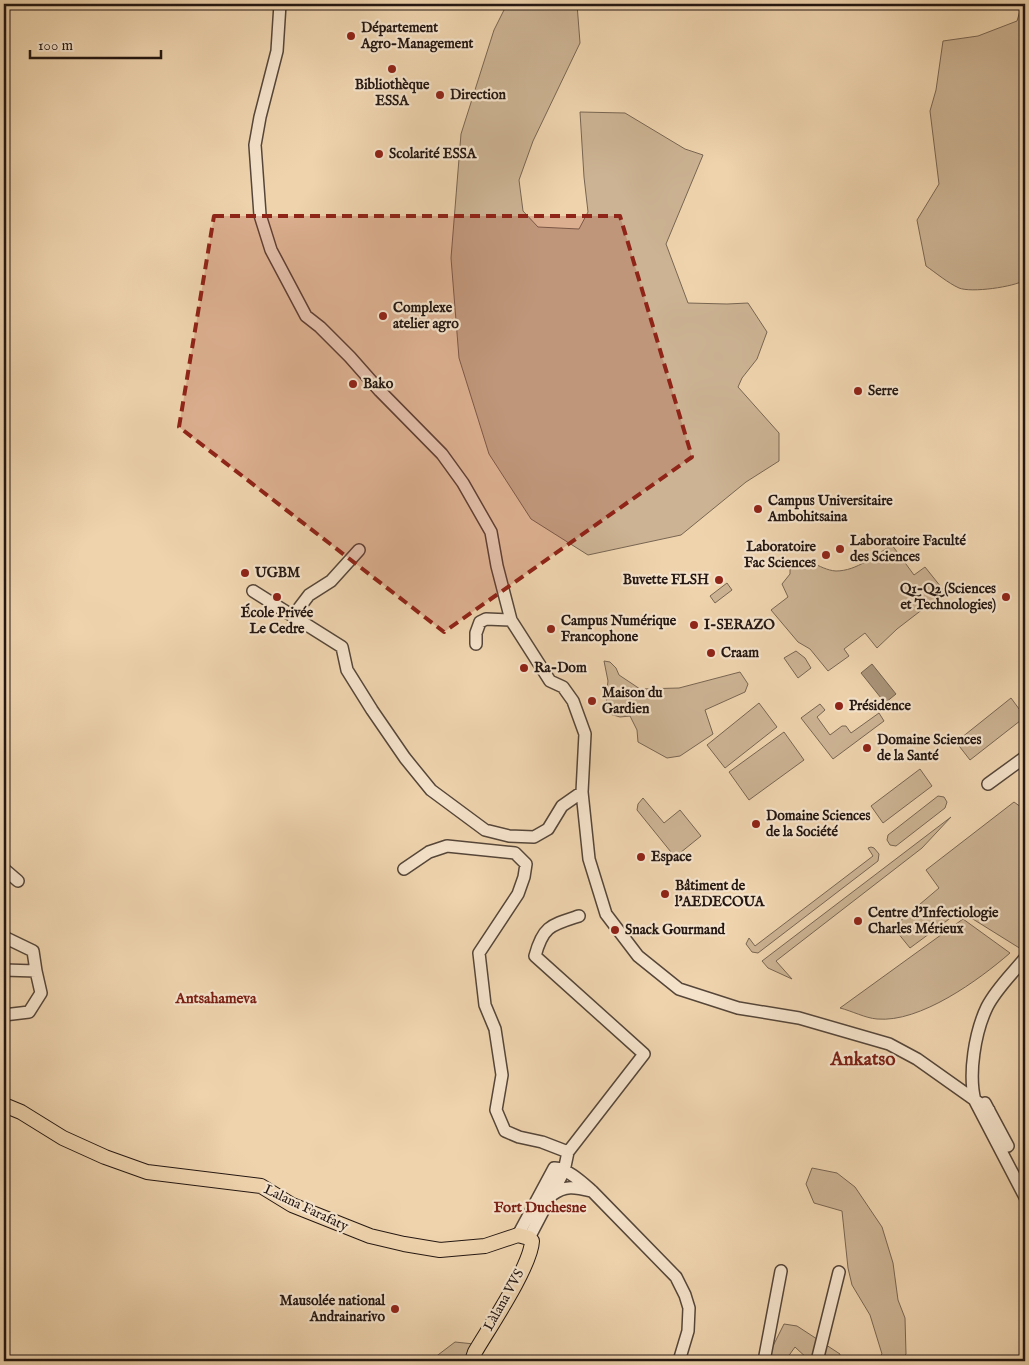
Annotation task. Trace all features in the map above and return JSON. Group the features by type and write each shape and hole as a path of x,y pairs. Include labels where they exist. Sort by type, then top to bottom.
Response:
{"main road":[{"name":"Lalana Farafaty","path":"4,1105 21,1112 63,1138 104,1158 147,1172 198,1180 261,1186 292,1204 370,1236 440,1250 485,1246 524,1236"},
{"name":"Làlana VVS","path":"472,1361 475,1352 521,1273 532,1246 532,1241 524,1236"}],"street":[{"path":"280,4 276,51 255,145 260,215 271,250 306,316 344,351 369,380 442,454 463,483 491,532 499,576 511,620 550,681 563,687 573,701 585,734 582,792 588,859 606,914 638,956 679,989 738,1008 798,1018 889,1044 917,1059 989,1110"},
{"path":"293,616 309,595 332,581 359,550"},
{"path":"253,591 342,647 347,670 405,758 431,790 485,830 509,836 534,837 548,829 562,806 582,792"},
{"path":"476,644 476,633 480,622 486,619 511,620"},
{"path":"988,784 1025,757"},
{"path":"404,870 429,852 447,846 515,853 526,864 518,894 479,953 485,1005 495,1029 502,1075 496,1110 505,1131 568,1152"},
{"path":"4,869 18,881"},
{"path":"524,1236 551,1196 564,1171 568,1152 644,1054 535,956 540,938 553,924 579,916"},
{"path":"4,937 33,951 41,993 29,1012 4,1015"},
{"path":"1025,958 988,1006 978,1034 972,1089 975,1101 1025,1197"},
{"path":"4,970 36,971"},
{"path":"972,1079 1025,1179"},
{"path":"524,1236 554,1168 560,1168 578,1180 676,1277 689,1308 688,1332 679,1361"},
{"path":"551,1196 565,1188 578,1188 592,1192"},
{"path":"764,1361 781,1271"},
{"path":"817,1361 840,1272"}],"highlighted area":[{"path":"214,216 620,216 692,457 444,632 179,427"}],"shaded area":[{"path":"507,4 577,4 580,43 533,141 519,180 523,211 538,227 579,229 588,212 580,112 625,113 685,149 703,155 666,244 688,303 748,303 767,332 757,359 742,378 738,387 779,433 779,461 746,482 681,535 588,555 531,519 489,454 459,358 451,258 461,134 494,30"},
{"path":"1022,4 1025,4 1025,280 1012,285 992,288 973,290 959,288 926,266 917,220 939,184 930,111 936,90 943,41 978,36 1017,21"},
{"path":"892,545 914,575 925,567 945,592 897,629 877,648 865,633 844,649 849,656 828,671 810,649 798,642 771,610 788,597 782,584 790,574 790,568 796,563 807,562 830,570 844,570 866,562"},
{"path":"727,583 732,590 715,603 710,596"},
{"path":"796,651 805,658 811,668 798,678 784,658"},
{"path":"604,661 610,662 616,668 619,675 640,689 679,688 740,672 748,684 745,692 705,710 713,734 680,756 667,758 638,742 637,730 630,716 620,717 610,714 606,698 608,681"},
{"path":"872,664 896,694 885,703 861,673"},
{"path":"1011,698 1025,717 970,760 956,742"},
{"path":"759,703 777,727 725,768 707,745"},
{"path":"820,704 825,710 817,717 830,735 842,726 846,726 851,733 879,713 884,721 833,759 801,718"},
{"path":"784,732 804,760 749,800 729,772"},
{"path":"920,769 932,786 883,823 871,806"},
{"path":"938,796 944,797 947,802 945,808 896,846 890,845 887,840 888,835"},
{"path":"643,798 664,823 680,810 701,836 675,857 637,810 638,804"},
{"path":"1014,802 1025,810 1025,943 1021,949 960,911 910,948 893,927 939,888 926,870"},
{"path":"951,817 922,848 776,961 792,979 768,968 762,961"},
{"path":"871,847 879,854 878,861 758,953 752,952 746,944 749,938 755,946 873,856 868,848"},
{"path":"963,919 1010,953 966,987 930,1007 912,1014 877,1019 840,1008"},
{"path":"812,1168 837,1173 855,1187 882,1227 893,1263 898,1300 905,1318 906,1354 901,1361 875,1361 882,1354 870,1315 852,1285 848,1268 842,1211 814,1203 806,1184"},
{"path":"784,1324 797,1326 840,1354 839,1361 810,1361 795,1347 785,1361 767,1361"},
{"path":"455,1342 474,1344 468,1361 430,1361"}],"place":[{"name":"Département Agro-Management","path":"351,36"},
{"name":"Bibliothèque ESSA","path":"392,69"},
{"name":"Direction","path":"440,95"},
{"name":"Scolarité ESSA","path":"379,154"},
{"name":"Complexe atelier agro","path":"383,316"},
{"name":"Bako","path":"353,384"},
{"name":"Serre","path":"858,391"},
{"name":"Campus Universitaire Ambohitsaina","path":"758,509"},
{"name":"Laboratoire Faculté des Sciences","path":"840,549"},
{"name":"Laboratoire Fac Sciences","path":"826,555"},
{"name":"UGBM","path":"245,573"},
{"name":"Buvette FLSH","path":"719,580"},
{"name":"École Privée Le Cedre","path":"277,597"},
{"name":"Q1-Q2 (Sciences et Technologies)","path":"1006,597"},
{"name":"I-SERAZO","path":"694,625"},
{"name":"Campus Numérique Francophone","path":"551,629"},
{"name":"Craam","path":"711,653"},
{"name":"Ra-Dom","path":"524,668"},
{"name":"Maison du Gardien","path":"592,701"},
{"name":"Présidence","path":"839,706"},
{"name":"Domaine Sciences de la Santé","path":"867,748"},
{"name":"Domaine Sciences de la Société","path":"756,824"},
{"name":"Espace","path":"641,857"},
{"name":"Bâtiment de l'AEDECOUA","path":"665,894"},
{"name":"Centre d'Infectiologie Charles Mérieux","path":"858,921"},
{"name":"Snack Gourmand","path":"615,930"},
{"name":"Mausolée national Andrainarivo","path":"395,1309"}],"district":[{"name":"Antsahameva","path":"216,998"},
{"name":"Ankatso","path":"863,1060"},
{"name":"Fort Duchesne","path":"540,1207"}]}
